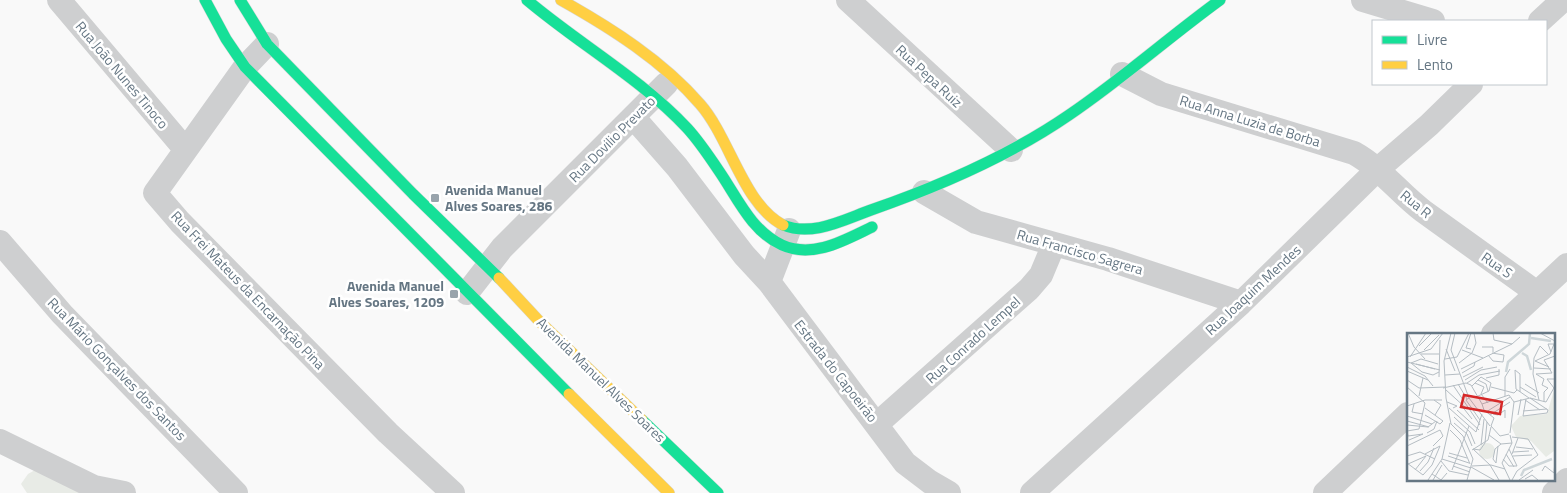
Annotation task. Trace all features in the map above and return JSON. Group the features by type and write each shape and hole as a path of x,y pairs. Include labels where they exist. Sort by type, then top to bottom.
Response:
{"main road":[{"path":"205,0 226,39 245,67 669,493"},
{"name":"Avenida Manuel Alves Soares","path":"240,0 267,44 412,194 487,265 540,322 718,493"},
{"path":"527,0 556,26 654,97 688,129 757,229 787,237 807,250 830,246 879,224"},
{"path":"561,0 609,28 672,78 712,119 756,200 775,220 787,237"},
{"path":"787,237 923,198 952,179 1011,150 1068,115 1122,74 1207,4"}],"street":[{"name":"Rua João Nunes Tinoco","path":"59,0 185,149"},
{"name":"Rua Pepa Ruiz","path":"848,0 1011,150"},
{"path":"1364,0 1430,20"},
{"path":"1541,20 1563,0"},
{"path":"245,67 267,44"},
{"name":"Rua Frei Mateus da Encarnação Pina","path":"245,67 155,193 180,222 388,433 453,493"},
{"name":"Rua Anna Luzia de Borba","path":"1122,74 1161,94 1354,153 1378,169"},
{"name":"Rua Dovilio Prevato","path":"487,265 672,78"},
{"name":"Rua Joaquim Mendes","path":"1032,493 1241,303 1378,169 1429,125 1470,85"},
{"name":"Estrada do Capoeirão","path":"634,118 677,168 744,255 769,282 785,306 878,424 905,463 930,482 949,493"},
{"name":"Rua R","path":"1378,169 1406,197 1458,236"},
{"name":"Rua Francisco Sagrera","path":"923,198 976,222 1183,282 1241,303"},
{"name":"Rua S","path":"1458,236 1537,293"},
{"path":"769,282 787,237"},
{"name":"Rua Mário Gonçalves dos Santos","path":"0,242 62,314 236,493"},
{"name":"Rua Conrado Lempel","path":"878,424 1029,289 1041,275 1054,244"},
{"path":"467,292 487,265"},
{"path":"1494,333 1567,265"},
{"path":"1324,493 1407,415"},
{"path":"0,441 94,487 124,493"},
{"path":"1554,493 1567,480"}],"shaded area":[{"path":"44,465 94,493 27,493 21,484 28,474"}],"traffic: fast":[{"path":"205,0 226,39 245,67 569,394"},
{"path":"240,0 267,44 413,194 499,278"},
{"path":"527,0 629,77 669,110 700,143 753,222 771,239 794,249 817,249 840,242 872,227"},
{"path":"783,225 805,229 827,226 922,191 998,157 1046,130 1088,102 1220,0"},
{"path":"642,420 718,493"}],"traffic: slow":[{"path":"561,0 635,46 685,88 711,118 757,202 769,215 783,225"},
{"path":"499,278 540,322 642,420"},
{"path":"569,394 669,493"}],"place":[{"name":"Avenida Manuel Alves Soares, 286","path":"435,198"},
{"name":"Avenida Manuel Alves Soares, 1209","path":"454,294"}]}
